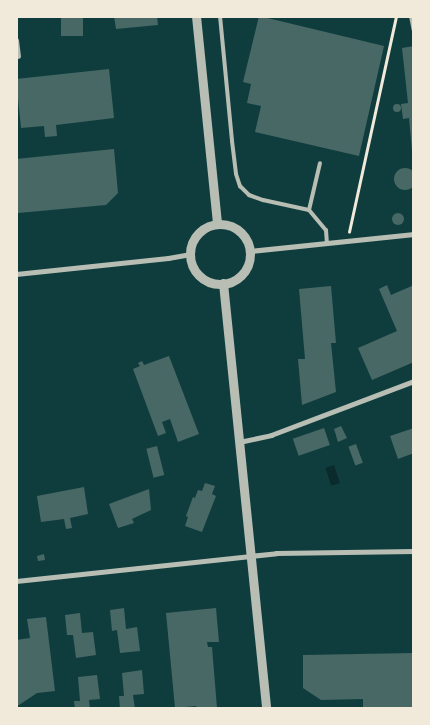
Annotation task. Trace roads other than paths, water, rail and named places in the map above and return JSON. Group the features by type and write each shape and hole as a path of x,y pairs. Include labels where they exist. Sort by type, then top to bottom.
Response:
{"street":[{"path":"196,16 217,224"},
{"path":"16,40 18,56"},
{"path":"217,224 236,228 243,234 250,251 246,269 232,281 223,283 213,282 197,272 191,254 196,237 209,226 217,224"},
{"path":"250,251 414,234"},
{"path":"16,274 191,254"},
{"path":"223,283 266,709"},
{"path":"239,442 271,435 414,381"},
{"path":"16,581 250,556 414,551"}],"lane":[{"path":"220,16 232,141 236,174 240,186 249,195 263,200 309,210 326,230 327,243"},
{"path":"411,16 414,32"},
{"path":"309,210 320,163"}],"water":[{"path":"334,465 340,483 331,486 325,468"}]}
